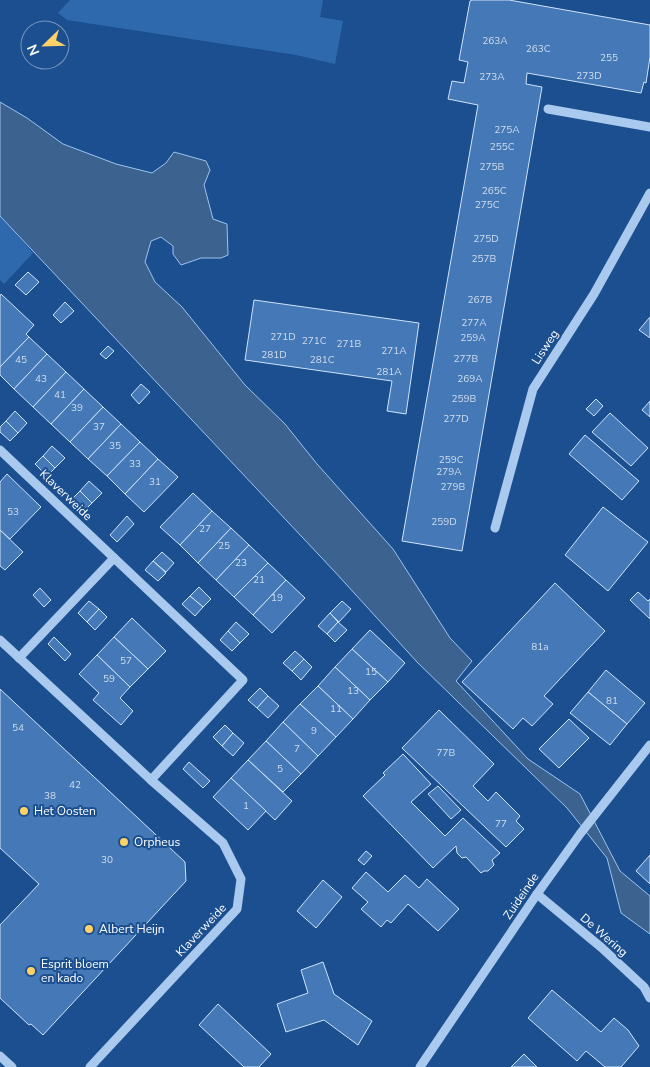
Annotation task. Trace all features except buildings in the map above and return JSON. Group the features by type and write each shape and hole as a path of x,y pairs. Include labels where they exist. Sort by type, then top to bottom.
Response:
{"street":[{"path":"548,109 650,127"},
{"name":"Lisweg","path":"495,528 533,388 594,294 650,193"},
{"name":"Klaverweide","path":"0,450 243,680 151,780"},
{"path":"19,658 114,558"},
{"name":"Klaverweide","path":"0,640 151,780 223,843 241,879 236,909 90,1067"},
{"name":"Zuideinde","path":"420,1067 537,894 580,834 650,745"},
{"name":"De Wering","path":"537,894 602,948 644,987 650,998"},
{"path":"0,1056 12,1067"}],"shaded area":[{"path":"70,0 323,0 320,17 343,21 335,64 296,55 67,20 58,13"},
{"path":"0,102 27,118 63,144 116,164 152,173 166,163 174,152 206,161 210,170 204,185 213,219 227,224 228,255 221,258 201,258 181,265 173,254 173,246 161,237 151,241 145,262 155,282 182,307 245,385 285,424 317,464 393,549 450,638 472,661 456,681 528,759 580,794 620,871 650,896 650,934 621,913 607,858 567,808 417,662 335,572 0,216"},
{"path":"0,216 33,253 4,284 0,280"}],"place":[{"name":"Het Oosten","path":"24,811"},
{"name":"Orpheus","path":"124,842"},
{"name":"Albert Heijn","path":"89,929"},
{"name":"Esprit bloem en kado","path":"31,971"}]}
